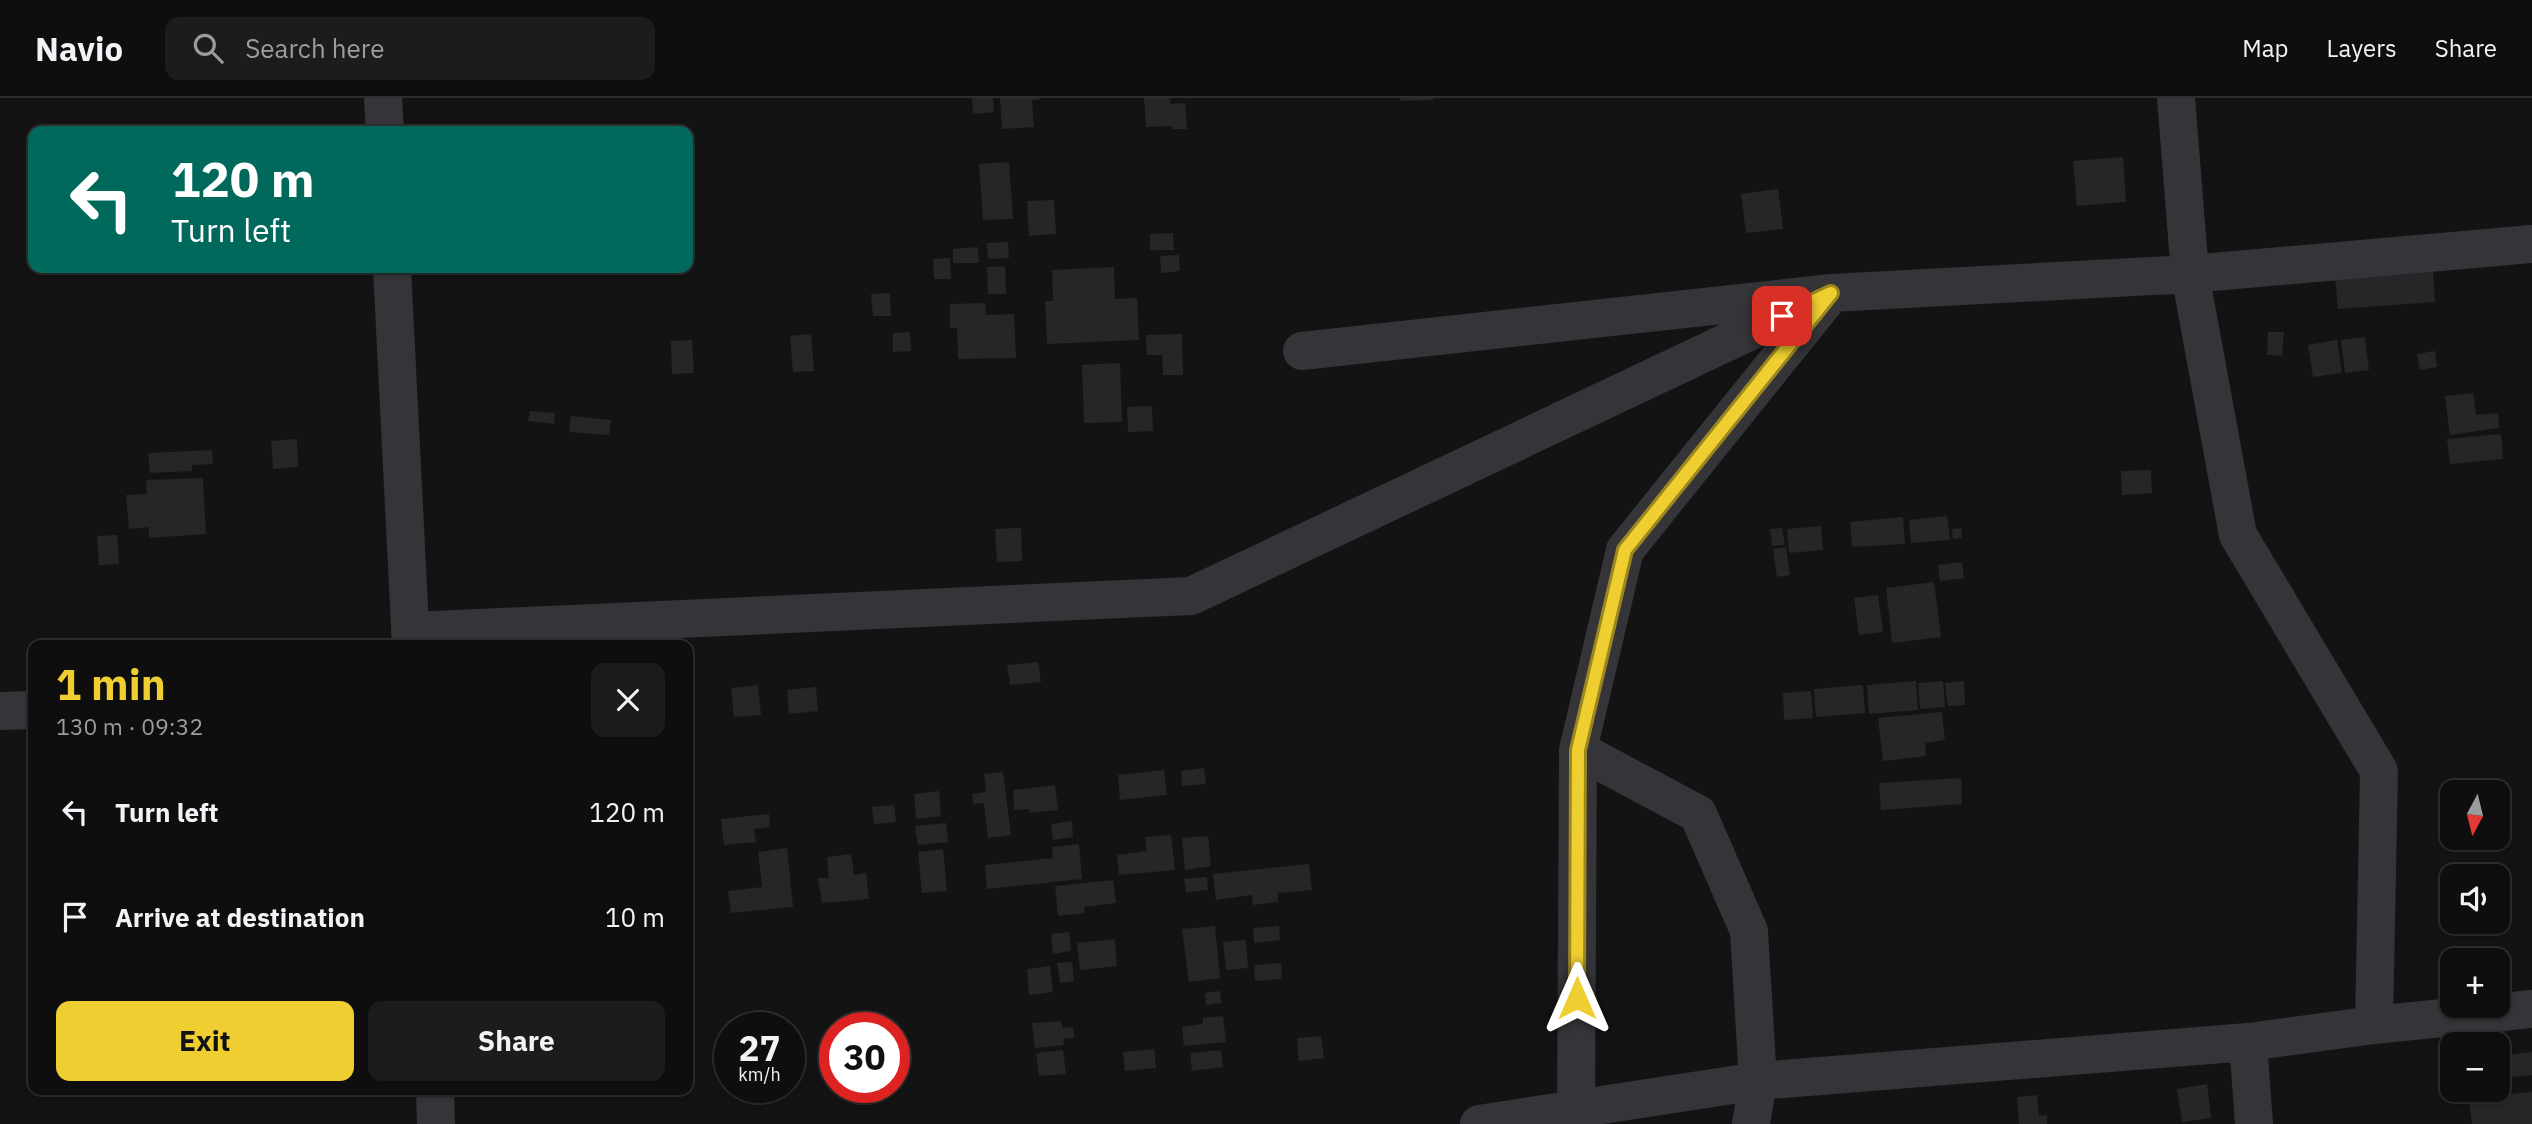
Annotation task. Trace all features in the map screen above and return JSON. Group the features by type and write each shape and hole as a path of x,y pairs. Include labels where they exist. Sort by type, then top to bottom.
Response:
{"street":[{"path":"383,98 385,126"},
{"path":"2176,98 2190,274 2238,535 2379,771 2374,1025"},
{"path":"1302,351 1831,293 2190,274 2532,244"},
{"path":"392,273 411,638 1191,596 1831,293"},
{"path":"1576,1108 1578,750 1625,550 1831,293"},
{"path":"0,711 28,710"},
{"path":"1578,750 1698,814 1749,931 1758,1081 1751,1124"},
{"path":"1479,1124 1758,1081 2248,1042 2374,1025 2532,1009"},
{"path":"2248,1042 2254,1124"},
{"path":"435,1095 436,1124"}],"building":[{"path":"972,98 993,98 994,112 973,114"},
{"path":"1000,98 1039,98 1032,100 1034,127 1002,129"},
{"path":"1144,98 1170,98 1171,104 1185,103 1187,129 1172,129 1172,126 1146,127"},
{"path":"1400,98 1433,98 1433,100 1400,101"},
{"path":"2123,157 2126,202 2077,206 2073,161"},
{"path":"1009,162 1013,219 983,220 979,164"},
{"path":"1778,189 1783,229 1746,233 1741,194"},
{"path":"1054,200 1056,234 1029,236 1027,201"},
{"path":"1173,233 1174,250 1150,250 1150,234"},
{"path":"1008,242 1009,258 988,259 987,243"},
{"path":"978,247 979,263 953,263 953,249"},
{"path":"1179,255 1180,271 1161,273 1160,256"},
{"path":"950,258 951,279 934,279 933,259"},
{"path":"1005,266 1006,294 988,294 987,267"},
{"path":"1114,267 1115,299 1137,298 1139,340 1047,344 1045,301 1053,301 1052,270"},
{"path":"2433,271 2435,302 2338,309 2335,277"},
{"path":"890,293 891,316 873,316 871,294"},
{"path":"985,303 986,315 1014,314 1016,358 958,359 957,328 950,328 950,304"},
{"path":"910,332 911,351 893,352 893,333"},
{"path":"2268,332 2284,332 2282,356 2267,355"},
{"path":"811,334 814,371 793,372 790,336"},
{"path":"1182,334 1183,375 1163,375 1162,355 1147,355 1146,335"},
{"path":"2365,337 2369,370 2345,373 2341,340"},
{"path":"692,340 694,373 672,374 671,341"},
{"path":"2337,340 2342,373 2313,377 2308,345"},
{"path":"2435,351 2437,367 2420,370 2417,354"},
{"path":"1120,363 1122,422 1084,423 1082,365"},
{"path":"2473,393 2476,415 2498,413 2499,428 2450,435 2445,396"},
{"path":"1152,406 1153,431 1128,432 1127,407"},
{"path":"530,411 555,413 554,424 528,421"},
{"path":"571,416 611,420 609,435 569,432"},
{"path":"2501,434 2503,459 2450,464 2447,439"},
{"path":"297,439 298,467 273,469 271,441"},
{"path":"212,450 213,464 192,465 192,471 150,473 148,453"},
{"path":"2151,470 2152,493 2122,495 2121,471"},
{"path":"203,478 206,534 149,538 149,527 129,529 126,495 147,494 146,480"},
{"path":"1947,516 1950,540 1911,543 1909,520"},
{"path":"1903,517 1905,544 1852,547 1850,522"},
{"path":"1821,526 1823,550 1789,553 1787,529"},
{"path":"1021,528 1022,561 997,562 995,529"},
{"path":"1782,528 1785,545 1772,546 1770,529"},
{"path":"1961,528 1962,538 1953,539 1952,529"},
{"path":"117,535 119,564 99,565 97,536"},
{"path":"1786,547 1790,575 1777,577 1773,549"},
{"path":"1962,562 1964,578 1940,581 1938,565"},
{"path":"1934,582 1941,637 1892,643 1886,588"},
{"path":"1878,595 1883,632 1859,635 1854,598"},
{"path":"1038,662 1041,682 1010,685 1007,665"},
{"path":"1916,681 1918,710 1869,714 1867,685"},
{"path":"1943,681 1945,707 1920,709 1918,683"},
{"path":"1964,681 1965,705 1948,706 1945,683"},
{"path":"758,685 761,715 734,717 731,688"},
{"path":"1863,685 1865,713 1816,717 1814,689"},
{"path":"816,687 818,711 789,714 787,690"},
{"path":"1811,691 1813,718 1784,720 1783,693"},
{"path":"1942,712 1945,740 1925,743 1926,756 1883,761 1878,718"},
{"path":"1204,768 1206,784 1182,786 1181,771"},
{"path":"1164,770 1167,795 1120,800 1118,775"},
{"path":"1003,772 1011,835 988,838 984,803 973,804 972,794 986,792 984,774"},
{"path":"1961,778 1962,804 1881,810 1879,783"},
{"path":"1055,785 1058,810 1029,813 1029,809 1014,810 1013,790"},
{"path":"939,791 941,816 916,819 914,794"},
{"path":"894,805 896,822 874,824 872,807"},
{"path":"769,814 770,827 754,829 756,842 724,845 721,819"},
{"path":"1072,821 1073,837 1053,840 1051,824"},
{"path":"946,823 948,842 918,845 915,826"},
{"path":"1171,835 1175,870 1119,875 1117,855 1147,851 1145,837"},
{"path":"1208,836 1211,866 1185,870 1182,838"},
{"path":"1079,844 1082,879 987,889 985,865 1053,858 1052,847"},
{"path":"787,848 793,907 731,913 728,891 762,887 758,852"},
{"path":"943,849 947,891 922,893 918,852"},
{"path":"851,854 854,875 866,873 869,899 822,903 818,878 829,878 827,857"},
{"path":"1309,864 1312,890 1278,893 1278,902 1253,905 1252,895 1216,900 1213,874"},
{"path":"1207,877 1208,890 1186,892 1184,879"},
{"path":"1113,880 1116,903 1084,907 1085,913 1058,916 1055,886"},
{"path":"1215,926 1220,978 1189,982 1182,929"},
{"path":"1279,926 1280,940 1254,943 1253,928"},
{"path":"1069,932 1071,951 1053,954 1051,934"},
{"path":"1115,939 1117,966 1080,970 1077,943"},
{"path":"1246,940 1248,968 1226,970 1223,942"},
{"path":"1072,962 1074,981 1060,983 1057,963"},
{"path":"1281,963 1282,979 1255,981 1254,965"},
{"path":"1050,966 1053,992 1029,995 1027,969"},
{"path":"1220,991 1221,1003 1206,1005 1205,993"},
{"path":"1223,1016 1226,1042 1184,1046 1182,1027 1203,1024 1203,1018"},
{"path":"1061,1021 1063,1028 1073,1027 1074,1038 1063,1039 1064,1045 1035,1048 1032,1023"},
{"path":"1321,1036 1324,1058 1299,1061 1297,1038"},
{"path":"1154,1049 1156,1068 1125,1071 1123,1052"},
{"path":"1063,1050 1066,1074 1039,1076 1036,1053"},
{"path":"1221,1050 1223,1067 1192,1071 1190,1053"},
{"path":"2532,1052 2532,1075 2510,1077 2510,1055"},
{"path":"2207,1084 2211,1118 2182,1122 2177,1089"},
{"path":"2532,1092 2532,1124 2472,1124 2469,1102 2510,1102 2510,1094"},
{"path":"2037,1095 2039,1116 2047,1115 2047,1124 2019,1124 2017,1097"}],"route":[{"path":"1577,998 1578,750 1625,550 1831,293 1782,316"}]}
